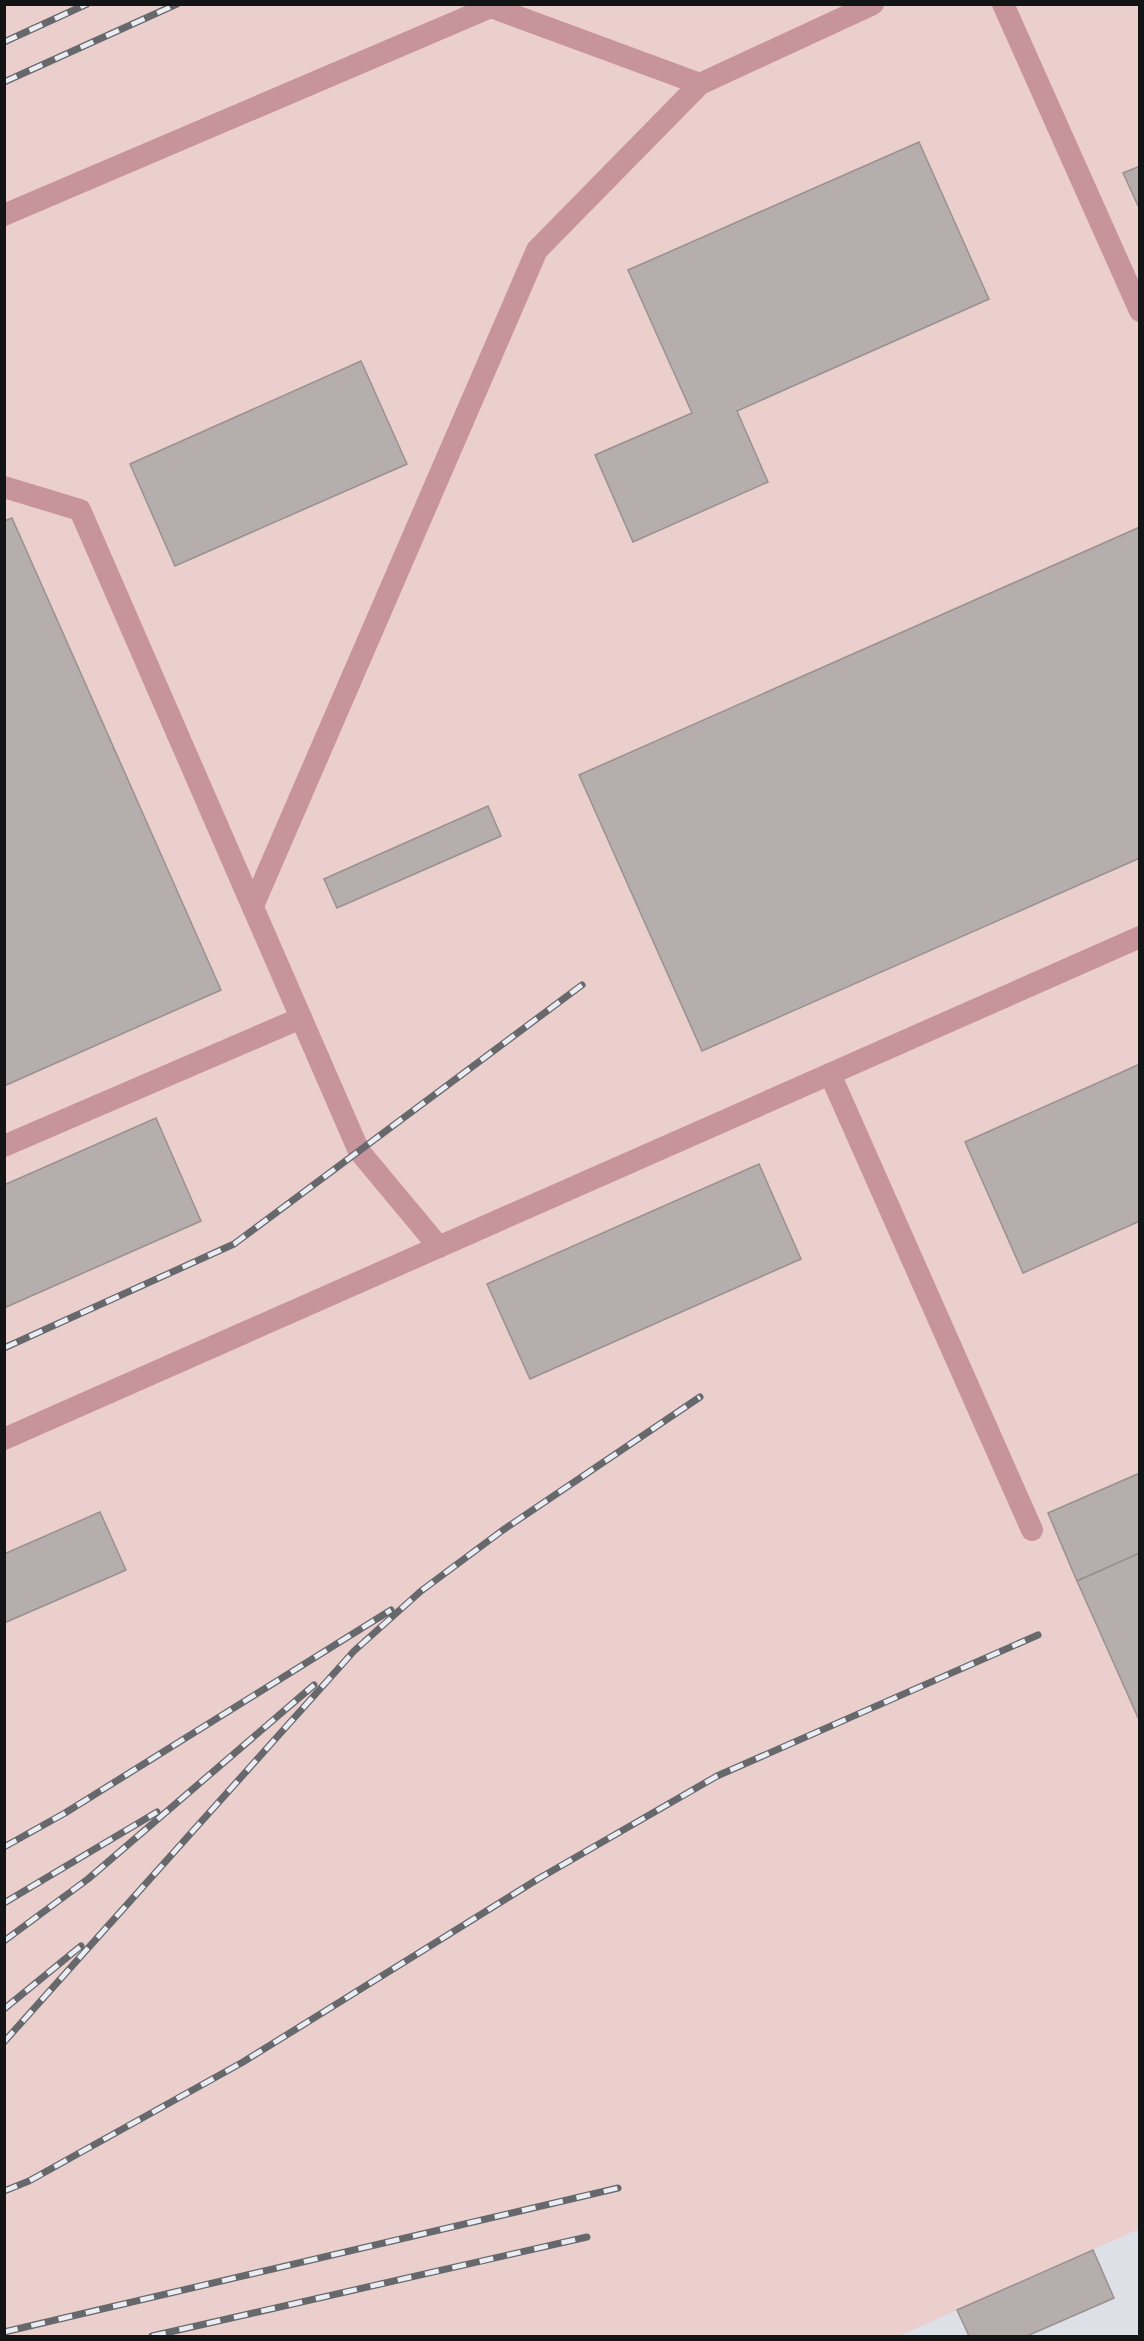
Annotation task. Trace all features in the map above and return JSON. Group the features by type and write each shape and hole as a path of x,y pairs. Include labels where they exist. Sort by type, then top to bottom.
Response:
{"lane":[{"path":"253,906 537,250 700,84 873,4"},
{"path":"1003,4 1140,311"},
{"path":"4,215 492,7 700,84"},
{"path":"4,487 80,510 359,1151 439,1247"},
{"path":"4,1439 1140,937"},
{"path":"4,1146 301,1018"},
{"path":"830,1074 1032,1530"}],"shaded area":[{"path":"5,5 1139,5 1139,2229 899,2336 5,2336"}],"building":[{"path":"919,142 989,299 737,411 768,482 633,542 595,455 692,413 628,270"},
{"path":"1140,166 1140,210 1123,173"},
{"path":"361,361 407,464 175,566 130,464"},
{"path":"12,518 221,990 4,1086 4,521"},
{"path":"1140,527 1140,858 702,1051 579,775"},
{"path":"488,806 501,836 337,908 324,879"},
{"path":"1140,1064 1140,1221 1023,1273 965,1142"},
{"path":"156,1118 201,1221 4,1308 4,1185"},
{"path":"759,1164 801,1259 530,1379 487,1284"},
{"path":"1140,1473 1140,1553 1077,1581 1048,1513"},
{"path":"100,1512 126,1570 4,1623 4,1554"},
{"path":"1140,1553 1140,1722 1077,1581"},
{"path":"1093,2250 1114,2298 1027,2336 969,2336 957,2310"}],"railway":[{"path":"4,42 87,4"},
{"path":"4,82 177,4"},
{"path":"4,1348 234,1244 582,985"},
{"path":"4,2042 354,1651 421,1591 503,1530 700,1397"},
{"path":"4,1847 65,1813 391,1610"},
{"path":"4,2191 29,2181 243,2062 538,1879 717,1776 1038,1635"},
{"path":"4,1941 88,1879 314,1685"},
{"path":"4,1903 157,1812"},
{"path":"4,2009 81,1946"},
{"path":"4,2332 618,2188"},
{"path":"152,2336 587,2237"}]}
